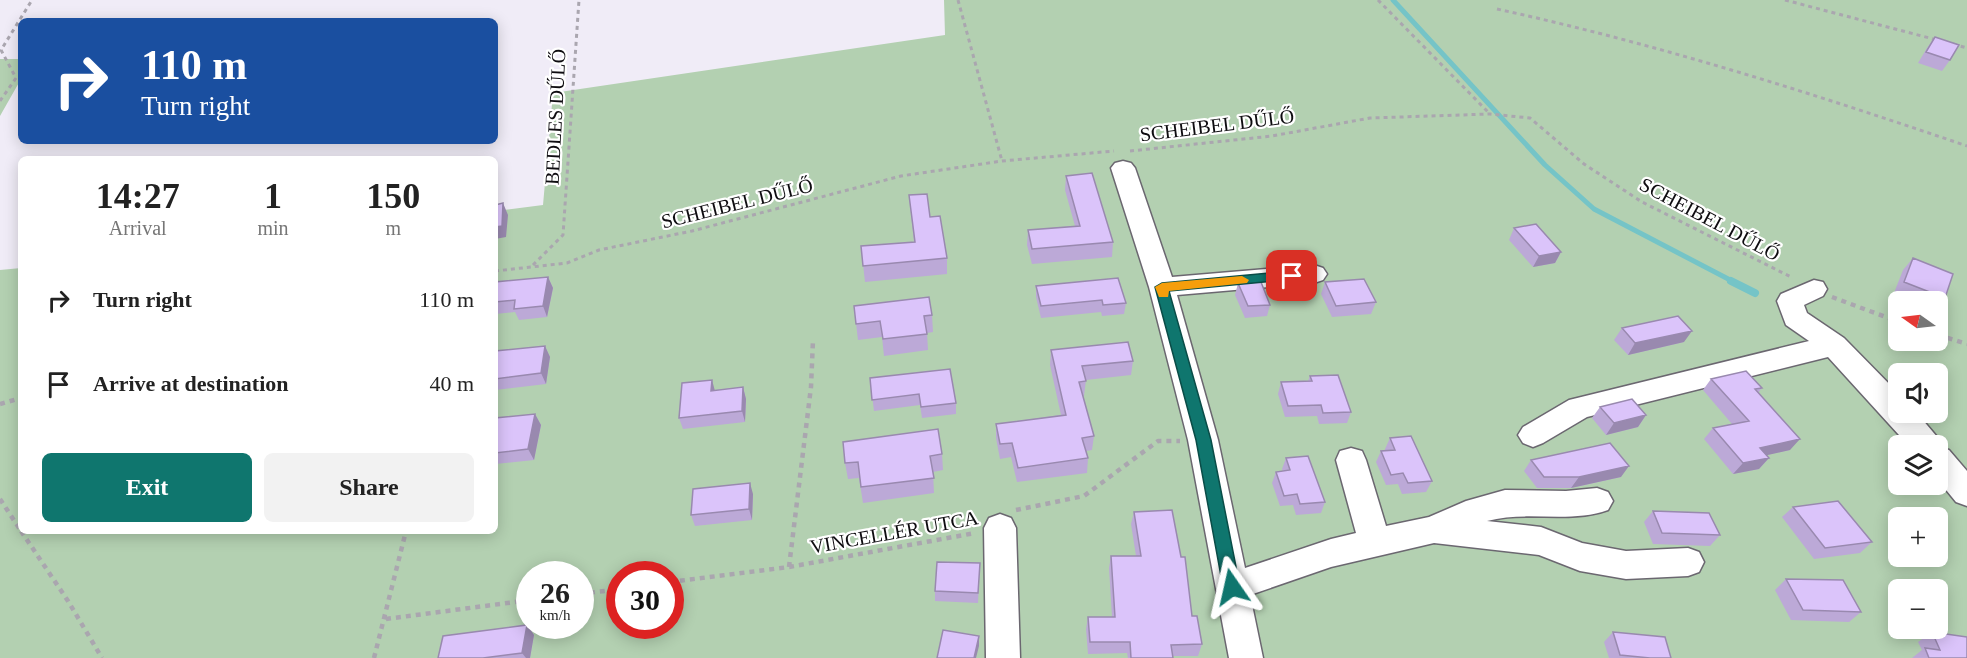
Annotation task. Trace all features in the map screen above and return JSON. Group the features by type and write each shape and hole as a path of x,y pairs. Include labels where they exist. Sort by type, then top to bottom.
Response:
{"street":[{"path":"1122,156 1162,287 1203,440 1246,658"},
{"path":"1162,287 1314,274"},
{"path":"1814,289 1790,301 1795,318 1834,345 1918,435"},
{"path":"1533,435 1579,408 1834,345"},
{"path":"1351,460 1368,513 1374,543"},
{"path":"1948,471 1967,494"},
{"path":"1232,587 1330,552 1434,530 1466,514 1505,503 1566,504 1597,501"},
{"path":"1000,528 1003,658"},
{"path":"1434,530 1541,541 1580,557 1626,565 1688,562"}],"path":[{"path":"21,18 32,0"},
{"name":"BEDLES DŰLŐ","path":"533,265 563,236 579,0"},
{"path":"958,0 1002,161"},
{"path":"1377,0 1490,114"},
{"path":"1785,0 1967,48"},
{"path":"1497,9 1673,50 1820,95 1967,146"},
{"path":"0,101 16,78 1,50 18,23"},
{"name":"SCHEIBEL DŰLŐ","path":"498,271 567,263 598,250 692,231 901,176 1002,161 1122,156 1272,136 1370,118 1490,114 1530,118 1584,164 1642,202 1814,289 1888,318"},
{"path":"1948,337 1967,344"},
{"path":"789,567 811,387 813,340"},
{"path":"0,404 18,399"},
{"name":"VINCELLÉR UTCA","path":"684,580 789,567 1000,528 1018,508 1084,496 1158,441 1203,440"},
{"path":"0,499 18,526"},
{"path":"23,534 68,600 102,658"},
{"path":"374,658 386,619 405,534"},
{"path":"386,619 516,602"}],"green space":[{"path":"944,0 1967,0 1967,658 0,658 0,270 18,268 18,534 498,534 498,211 543,205 553,93 945,35"},
{"path":"0,59 18,59 18,84 0,116"}],"building":[{"path":"1935,37 1959,45 1950,60 1926,52"},
{"path":"1092,173 1113,242 1032,249 1028,230 1080,226 1066,176"},
{"path":"927,194 930,217 940,216 947,258 863,266 861,246 915,242 909,195"},
{"path":"503,203 502,226 498,227 498,204"},
{"path":"1536,224 1561,252 1539,256 1514,228"},
{"path":"1913,258 1953,274 1947,291 1927,291 1904,282"},
{"path":"548,277 543,306 514,309 515,300 498,302 498,282"},
{"path":"1118,278 1126,303 1103,305 1102,300 1041,306 1036,286"},
{"path":"1364,279 1376,302 1336,306 1325,282"},
{"path":"1261,282 1270,305 1248,306 1238,283"},
{"path":"929,297 932,315 924,316 927,334 883,339 880,321 856,324 854,306"},
{"path":"1678,316 1692,331 1635,343 1622,328"},
{"path":"1128,342 1133,361 1082,366 1086,381 1079,382 1094,436 1082,438 1088,458 1018,468 1012,443 1000,444 996,424 1066,415 1051,350"},
{"path":"545,346 541,373 498,379 498,351"},
{"path":"950,369 956,403 921,407 919,394 872,400 870,378"},
{"path":"1746,371 1762,388 1755,389 1800,439 1760,448 1769,458 1743,463 1713,428 1749,421 1711,379"},
{"path":"1338,375 1351,412 1323,413 1321,405 1288,406 1281,382 1312,381 1310,376"},
{"path":"712,380 711,391 743,387 742,411 679,418 682,383"},
{"path":"1632,399 1646,415 1614,423 1600,407"},
{"path":"535,414 528,449 498,453 498,418"},
{"path":"938,429 942,454 930,456 934,478 861,487 858,462 845,463 843,442"},
{"path":"1411,436 1432,481 1408,483 1403,473 1391,475 1381,451 1395,450 1390,438"},
{"path":"1610,443 1629,466 1579,477 1544,477 1531,460"},
{"path":"1308,456 1325,502 1300,504 1297,494 1284,496 1276,472 1290,470 1286,458"},
{"path":"750,483 749,509 691,515 693,489"},
{"path":"1838,501 1872,542 1825,548 1793,507"},
{"path":"1172,510 1181,557 1185,557 1192,616 1197,616 1202,644 1171,645 1173,658 1131,658 1130,642 1090,642 1088,617 1115,617 1111,556 1141,556 1134,512"},
{"path":"1653,511 1709,513 1720,535 1662,533"},
{"path":"937,562 980,563 978,593 935,591"},
{"path":"1786,579 1843,580 1861,612 1803,610"},
{"path":"516,626 516,639 524,639 522,653 483,658 438,658 443,636"},
{"path":"943,630 979,636 974,658 937,658"},
{"path":"1613,632 1665,637 1671,658 1620,655"},
{"path":"1948,634 1967,637 1967,658 1929,658 1925,648 1940,650 1935,639 1948,639"}],"waterway":[{"path":"1393,0 1545,165 1594,209 1734,282"},
{"path":"1731,281 1755,293"}],"slow traffic":[{"path":"1163,294 1162,287 1242,280"}],"route":[{"path":"1232,587 1203,440 1162,287 1292,276"}]}
